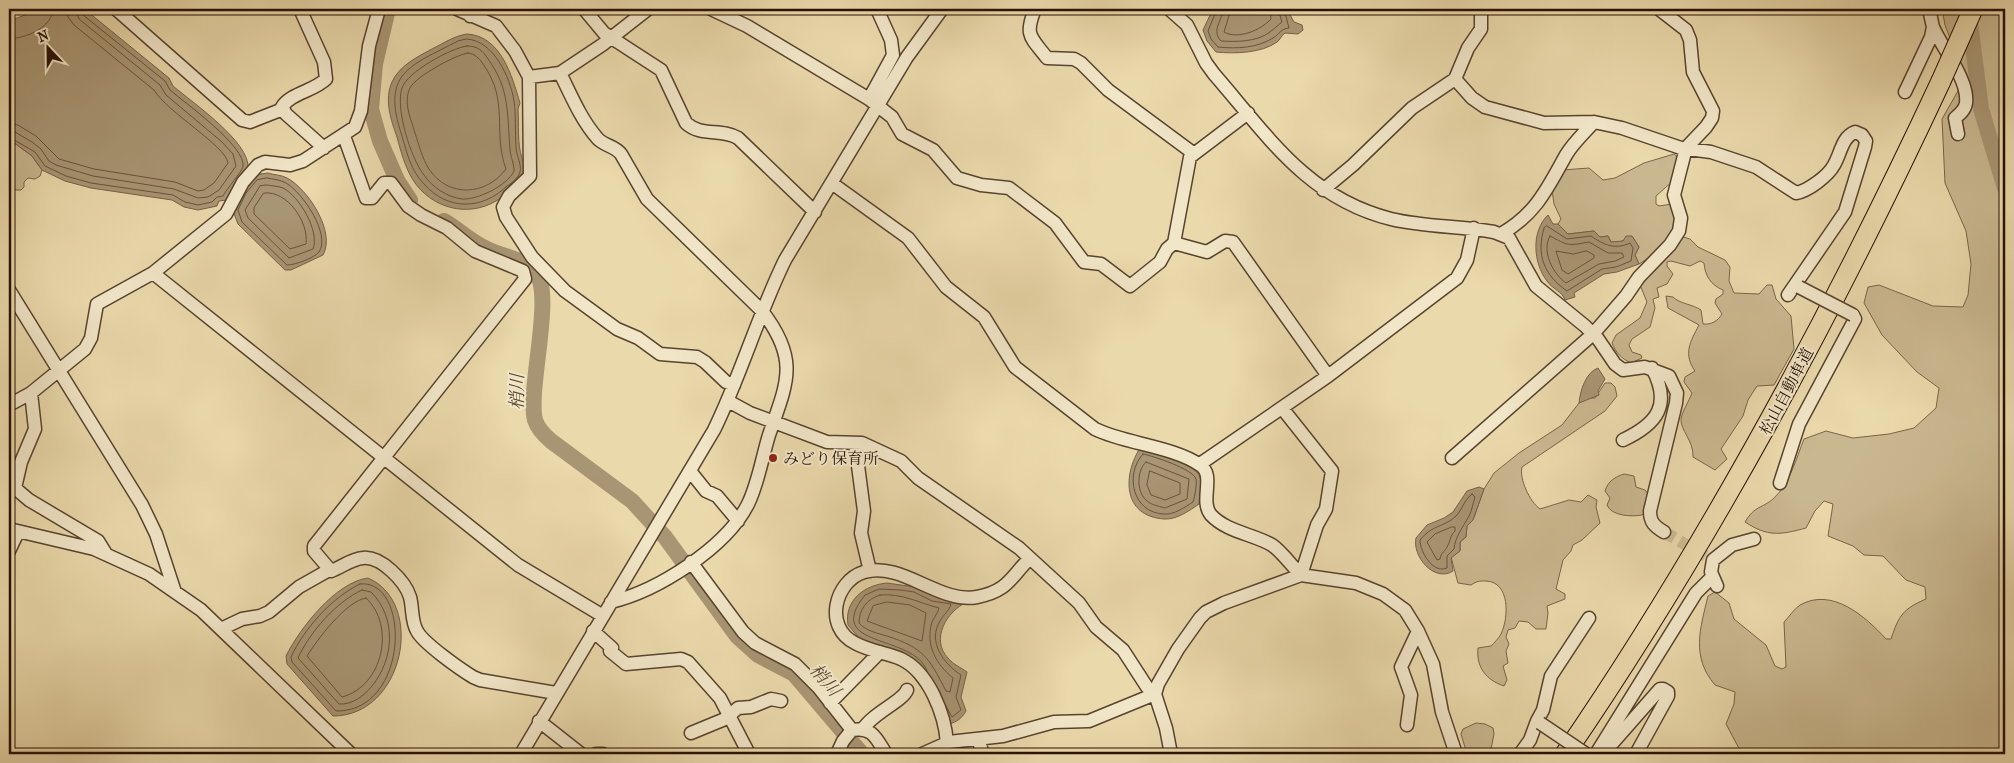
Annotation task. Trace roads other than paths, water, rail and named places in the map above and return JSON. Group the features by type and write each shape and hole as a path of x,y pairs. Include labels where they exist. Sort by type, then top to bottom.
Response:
{"highway":[{"name":"松山自動車道","path":"1565,754 1627,662 1748,460 1800,366 1903,161 1973,9"}],"street":[{"path":"116,9 242,120 250,122 283,109"},
{"path":"283,109 284,104 288,100 326,79 324,62 300,9"},
{"path":"9,405 31,393 85,349 91,338 97,304 152,272 226,214 243,182 258,165 266,162 290,165 324,148 355,127 358,119 369,46 379,9"},
{"path":"457,9 496,26 515,52 529,77 530,176 509,196 503,208 506,217 532,257 565,291 617,329 638,338 660,354 697,358 712,368 726,382 734,385"},
{"path":"470,16 483,9"},
{"path":"584,9 596,25 612,38 661,70 686,123 691,128 704,132 724,132 738,138 815,212"},
{"path":"529,77 560,73 612,38 648,9"},
{"path":"711,9 748,26 873,102 892,117 902,134 933,150 957,178 981,185 1009,188 1055,222 1084,262 1100,264 1126,285 1130,286 1160,262 1167,249 1174,243 1190,157 1248,113"},
{"path":"521,754 690,471 728,401 762,312 785,260 833,184 873,102 893,47 877,9"},
{"path":"873,102 942,9"},
{"path":"1035,9 1028,26 1028,32 1047,58 1074,59 1082,62 1108,90 1193,153"},
{"path":"1169,9 1187,25 1206,63 1248,113 1291,162 1323,190 1350,204 1392,220 1474,228 1501,234 1509,238 1536,286 1593,334 1615,364 1623,370 1652,368 1669,376 1677,393 1650,510 1650,520 1664,532"},
{"path":"1323,190 1353,166 1412,108 1455,79 1468,48 1481,29 1481,9"},
{"path":"1452,458 1593,334 1639,278 1670,245 1679,231 1681,218 1674,195 1686,148 1706,127 1712,118 1713,111 1693,72 1690,40 1686,30 1659,9"},
{"path":"1929,9 1933,27 1965,91 1966,103 1963,112 1955,118 1958,134"},
{"path":"1905,92 1933,27"},
{"path":"560,73 581,115 598,139 604,144 616,148 647,199 762,312 770,322 787,360 786,384 775,423 749,503 738,521 714,545 660,584 611,602"},
{"path":"1455,79 1472,98 1485,107 1544,123 1594,122 1686,148 1711,152 1756,167 1796,193 1807,189 1833,167 1847,136 1855,132 1862,135 1866,141 1865,147 1844,212 1794,289 1853,315 1855,319 1799,424 1780,483"},
{"path":"283,109 324,148"},
{"path":"1501,234 1517,225 1538,204 1567,153 1594,122"},
{"path":"329,570 328,565 314,551 314,546 525,279 523,271 475,251 447,228 408,206 392,182 384,183 372,198 366,198 344,136"},
{"path":"833,184 908,238 946,287 984,318 1015,367 1105,434 1167,451 1200,464 1206,475 1206,503 1211,515 1243,535 1273,546 1301,576"},
{"path":"1200,464 1224,450 1328,376 1457,278 1467,260 1474,228"},
{"path":"1174,243 1207,252 1225,241 1233,242 1328,376"},
{"path":"152,272 518,566 603,616"},
{"path":"9,290 146,512 156,534 174,592"},
{"path":"1623,440 1650,425 1660,406 1660,386 1652,368"},
{"path":"31,393 35,429 12,485 29,500 98,541 106,554"},
{"path":"728,401 775,423 827,442 870,445 901,461 918,478 1030,558 1085,608 1096,627 1123,650 1147,687 1156,694"},
{"path":"1282,408 1332,471 1326,509 1310,544 1301,576"},
{"path":"854,443 864,511 861,533 870,571"},
{"path":"690,471 706,490 718,496 738,521"},
{"path":"9,552 14,530 106,554 148,574 201,610 351,754"},
{"path":"1596,754 1696,593 1714,581 1710,558 1732,544 1754,539"},
{"path":"221,629 242,618 260,616 270,612 299,587 329,570 361,558 376,560 402,583 410,598 414,625 421,637 463,671 480,680 556,693"},
{"path":"826,608 854,577 870,571 886,571 922,583 941,592 974,598 998,592 1004,588 1030,558"},
{"path":"687,565 743,632 761,647 795,664 857,730 872,733 886,754"},
{"path":"1171,754 1156,694 1158,684 1178,649 1206,612 1301,576 1356,582 1370,587 1405,610 1418,631 1434,664 1442,712 1456,754"},
{"path":"846,586 835,612 838,629 852,642 906,662 928,686 944,717 947,743"},
{"path":"1520,754 1530,740 1543,710 1551,676 1589,618"},
{"path":"593,631 626,664 681,659 688,662 720,698 749,754"},
{"path":"1407,725 1411,694 1401,667 1418,631"},
{"path":"830,703 880,652"},
{"path":"1602,754 1660,689 1663,688 1668,692 1668,696 1636,754"},
{"path":"837,754 843,741 888,705 898,700 907,690"},
{"path":"922,754 947,743 1014,734 1054,722 1089,721 1156,694"},
{"path":"692,732 725,719 728,714 738,708 751,707 772,699 781,701"},
{"path":"539,721 581,754"},
{"path":"1538,722 1586,754"},
{"path":"978,739 983,754"},
{"path":"596,754 603,754"}],"water":[{"path":"41,9 83,9 88,12 169,78 173,86 230,135 246,158 248,168 242,180 227,200 219,201 217,206 198,210 184,207 172,200 91,188 65,181 42,170 32,156 9,139 9,21"},
{"path":"1213,9 1287,9 1294,22 1302,25 1303,30 1298,34 1285,33 1271,46 1256,51 1240,53 1216,52 1207,41 1203,30"},
{"path":"467,34 479,36 489,42 497,50 509,70 520,103 518,109 520,152 526,171 519,183 496,201 473,209 450,207 429,197 421,190 408,170 388,103 390,89 395,76 409,62 449,40"},
{"path":"268,173 287,178 303,191 318,212 326,235 326,246 323,255 291,270 285,270 238,224 233,211 254,175"},
{"path":"1548,215 1553,224 1558,224 1568,234 1594,231 1600,237 1608,236 1611,242 1623,241 1626,236 1632,236 1639,247 1635,255 1639,264 1617,272 1604,274 1574,293 1575,297 1565,300 1562,294 1551,286 1542,274 1537,256 1536,247 1539,230"},
{"path":"1598,368 1605,379 1598,391 1599,395 1579,403 1582,388 1587,378 1590,373"},
{"path":"1140,448 1183,463 1197,472 1201,483 1199,504 1169,519 1150,516 1140,510 1133,502 1129,482 1134,459"},
{"path":"1479,487 1484,489 1473,520 1467,526 1466,537 1460,542 1460,551 1451,558 1453,571 1446,574 1432,571 1421,560 1417,552 1416,538 1427,525 1453,512 1467,491"},
{"path":"368,578 386,591 397,610 401,633 399,656 391,679 377,698 357,711 333,716 287,664 286,656 300,633 320,608 344,588 356,581"},
{"path":"887,583 915,587 934,596 936,594 967,602 947,619 941,634 943,651 948,658 967,672 961,697 966,711 961,718 954,722 949,724 893,650 859,638 848,625 849,608 858,595 871,587"}],"waterway":[{"name":"梢川","path":"388,9 375,64 371,109 380,141 397,180 410,200"},
{"path":"1969,15 1981,109 2005,188"},
{"name":"梢川","path":"444,221 491,251 529,266 534,270 540,281 542,318 534,405 535,420 542,432 551,441 632,501 665,537 737,636 758,655 794,674 862,754"}],"tunnel":[{"path":"1664,532 1707,557"}],"place":[{"name":"みどり保育所","path":"773,458"}]}
